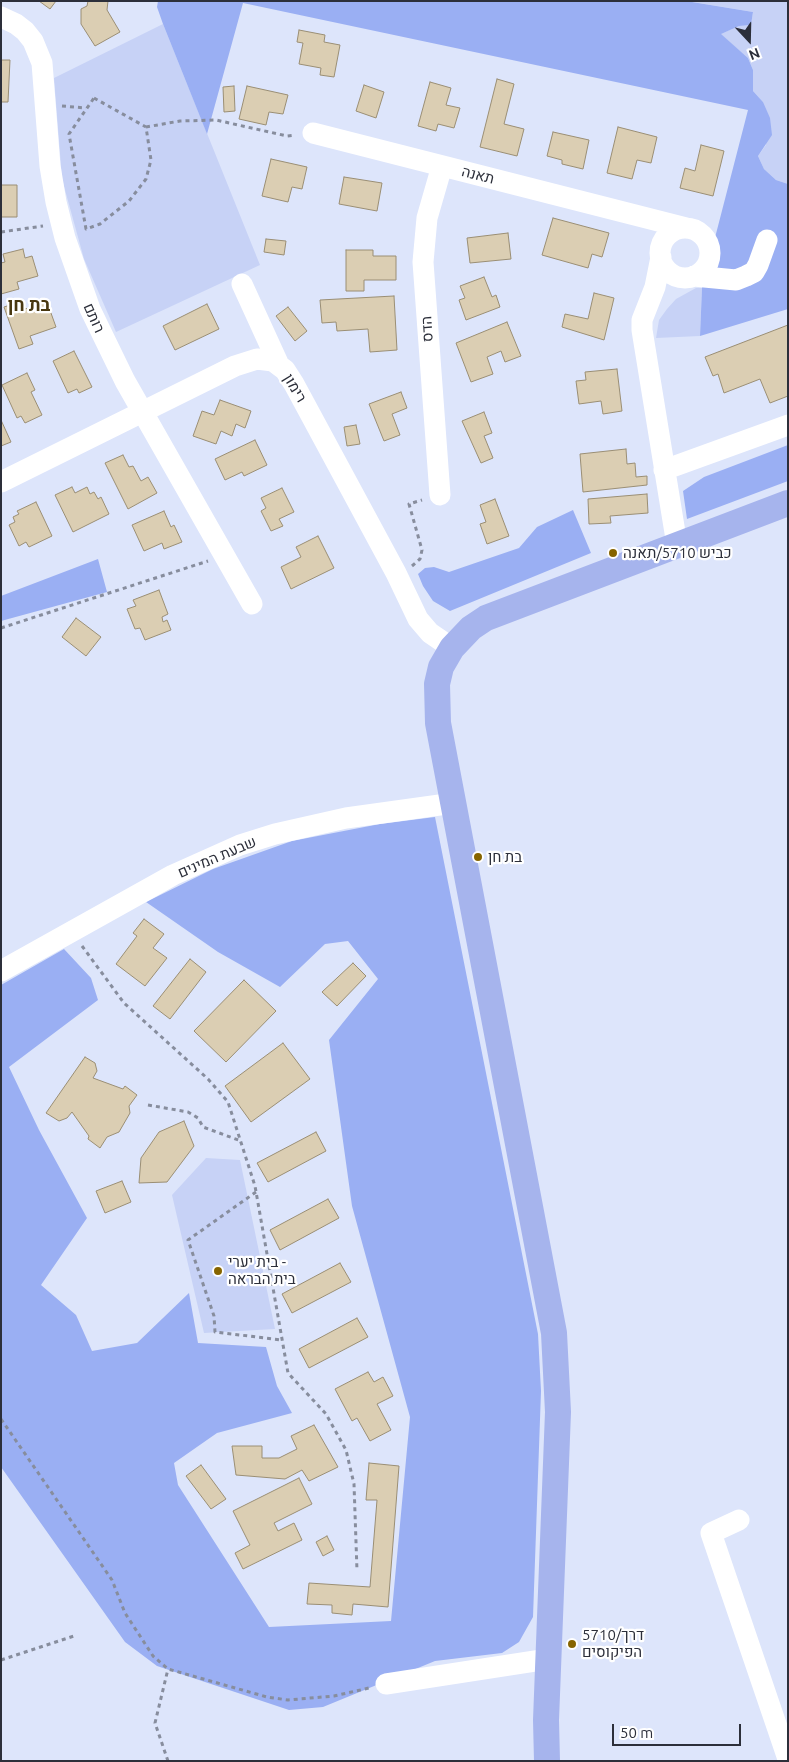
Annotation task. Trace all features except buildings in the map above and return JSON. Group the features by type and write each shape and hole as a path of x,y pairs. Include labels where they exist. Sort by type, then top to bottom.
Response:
{"main road":[{"path":"547,1761 546,1720 558,1412 554,1333 436,702 441,667 452,648 471,628 505,609 788,504"}],"street":[{"name":"רותם","path":"1,17 16,24 25,31 33,41 42,63 50,166 61,222 76,274 90,309 106,345 252,604"},
{"name":"תאנה","path":"313,133 686,228"},
{"name":"הדס","path":"440,495 423,262 427,218 442,166"},
{"path":"643,216 655,229 664,266 671,273 680,277 692,276 736,280 746,276 754,272 767,240"},
{"path":"648,306 664,289 706,267 710,258 710,248 700,232 686,228 672,232 665,238 655,288 642,320 664,470 678,545"},
{"path":"242,284 279,365"},
{"name":"רימון","path":"1,482 247,362 265,359 279,365 294,384 424,626 452,648"},
{"path":"664,470 788,425"},
{"name":"שבעת המינים","path":"1,971 173,875 240,845 283,832 346,818 454,803"},
{"path":"739,1520 711,1533 788,1759"},
{"path":"386,1684 548,1659"}],"path":[{"path":"146,127 151,160 146,179 129,201 100,224 86,229 68,134 94,98 146,127 180,121 216,120 287,136 313,133"},
{"path":"1,232 61,222"},
{"path":"398,577 420,559 422,550 409,504 440,495"},
{"path":"1,628 224,556"},
{"path":"71,932 124,1003 208,1079 228,1102 242,1141 256,1192 288,1373 326,1414 346,1450 354,1484 357,1571"},
{"path":"148,1105 188,1112 198,1118 203,1127 242,1141"},
{"path":"256,1192 188,1240 214,1316 215,1332 282,1340"},
{"path":"1,1419 112,1580 125,1613 153,1656 168,1669 267,1697 288,1700 334,1696 386,1684"},
{"path":"1,1660 74,1636"},
{"path":"168,1669 155,1723 168,1761"}],"shaded area":[{"path":"158,1 686,1 753,12 751,25 739,26 721,34 748,58 753,70 753,91 763,102 770,118 772,135 758,156 764,169 776,180 788,184 788,309 700,336 702,288 748,110 243,3 207,134 163,24 157,7"},
{"path":"687,1 788,1 788,184 776,180 764,169 758,156 766,145 763,102 753,91 753,70 748,58 720,34 739,26 751,25 753,12"},
{"path":"163,24 260,265 116,332 84,259 62,179 54,78"},
{"path":"696,288 702,288 700,336 656,338 659,320 667,309 676,299"},
{"path":"788,445 788,481 687,519 683,491 704,477"},
{"path":"573,510 591,553 450,611 433,601 423,586 418,574 425,568 434,567 449,572 519,548 537,527"},
{"path":"98,559 107,592 1,621 1,596"},
{"path":"435,817 538,1334 541,1391 533,1617 519,1642 502,1653 435,1661 323,1707 289,1710 157,1666 125,1642 1,1467 1,985 64,949 91,978 98,1000 9,1067 39,1130 87,1218 41,1285 76,1315 92,1351 137,1343 189,1293 198,1343 266,1347 277,1386 292,1413 217,1433 174,1463 178,1485 269,1627 391,1621 410,1417 352,1206 329,1040 378,979 348,941 325,944 280,987 218,952 146,902 213,869 292,841 380,824"},
{"path":"206,1158 240,1160 275,1329 204,1333 172,1195"}],"place":[{"name":"כביש 5710/תאנה","path":"613,553"},
{"name":"בת חן","path":"478,857"},
{"name":"בית יערי - בית הבראה","path":"218,1271"},
{"name":"5710/דרך הפיקוסים","path":"572,1644"}],"district":[{"name":"בת חן","path":"29,305"}]}
